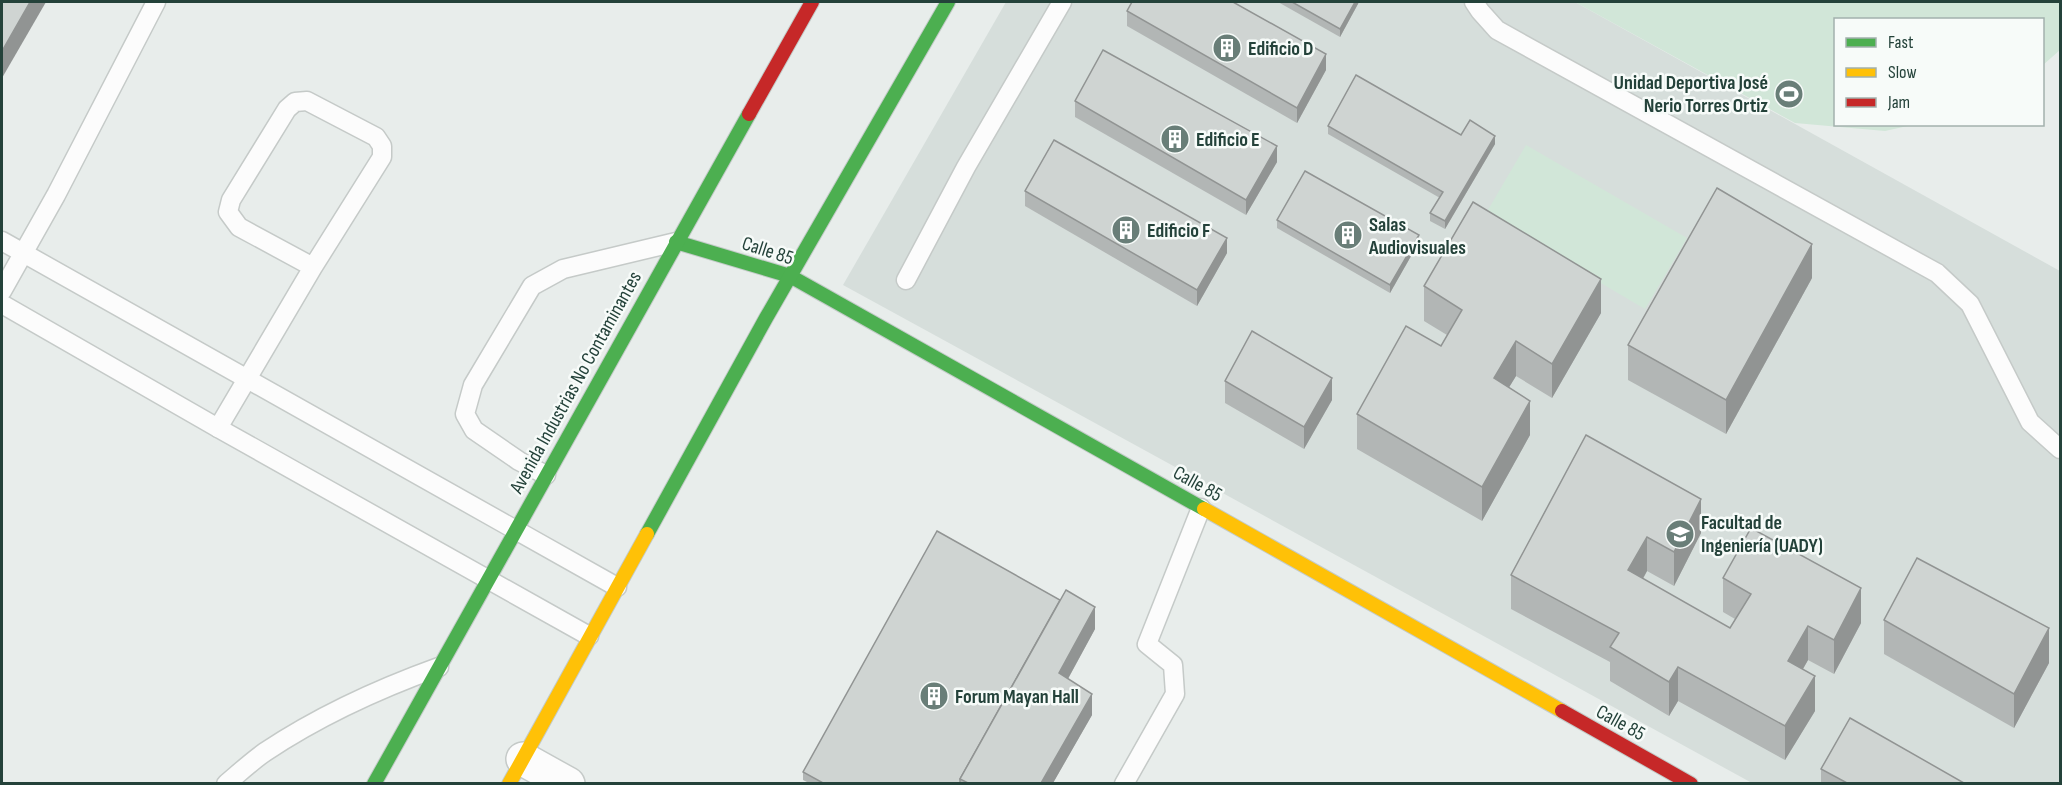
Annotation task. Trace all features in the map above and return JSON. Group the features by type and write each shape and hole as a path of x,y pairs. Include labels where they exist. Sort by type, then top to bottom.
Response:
{"main road":[{"name":"Avenida Industrias No Contaminantes","path":"374,783 812,2"},
{"path":"516,771 616,586 790,276 948,2"},
{"name":"Calle 85","path":"676,242 790,276 1690,783"}],"street":[{"path":"516,771 568,783"}],"lane":[{"path":"2,291 56,195 156,2"},
{"path":"906,280 966,167 1062,2"},
{"path":"1474,2 1497,30 1937,273 1970,304 2030,422 2061,449"},
{"path":"218,428 313,267 382,157 382,147 376,137 307,101 295,102 287,109 231,200 228,212 239,227 313,267"},
{"path":"2,241 616,586"},
{"path":"546,475 474,430 465,414 473,386 532,286 563,269 676,242"},
{"path":"2,304 589,636"},
{"path":"1124,783 1174,694 1173,665 1147,644 1201,508"},
{"path":"226,783 264,752 333,712 389,685 439,667"}],"shaded area":[{"name":"Facultad de Ingeniería (UADY)","path":"1006,2 1575,2 2060,271 2060,783 1752,783 843,285"}],"green space":[{"name":"Unidad Deportiva José Nerio Torres Ortiz","path":"1575,2 2060,2 2060,50 2044,64 2044,18 1834,18 1834,126 1908,126 1885,131 1795,123"},
{"path":"1526,145 1687,238 1645,309 1485,215"}],"building":[{"path":"2,2 30,2 2,51"},
{"name":"Edificio D","path":"1132,2 1233,2 1326,54 1297,108 1127,11"},
{"path":"1292,2 1355,2 1340,29"},
{"name":"Edificio E","path":"1103,50 1277,146 1246,200 1075,101"},
{"path":"1356,75 1461,135 1470,120 1495,136 1445,221 1430,213 1443,192 1328,126"},
{"name":"Edificio F","path":"1054,140 1227,238 1197,290 1025,191"},
{"name":"Salas Audiovisuales","path":"1305,171 1419,235 1390,285 1277,220"},
{"path":"1717,188 1812,244 1726,400 1628,345"},
{"path":"1473,202 1601,279 1552,364 1516,341 1494,378 1530,401 1482,487 1357,414 1406,326 1441,346 1462,310 1424,286"},
{"path":"1252,331 1332,378 1304,427 1225,381"},
{"path":"1586,435 1701,499 1674,552 1647,537 1628,570 1730,628 1751,594 1723,578 1751,528 1861,588 1834,640 1808,626 1788,661 1815,676 1785,726 1678,667 1669,682 1610,647 1619,633 1511,575"},
{"name":"Forum Mayan Hall","path":"937,531 1060,600 960,779 960,783 823,783 803,772"},
{"path":"1917,558 2049,628 2014,694 1884,620"},
{"path":"1066,590 1095,607 1059,673 1092,694 1041,783 968,783 960,779"},
{"path":"1850,718 1964,783 1847,783 1821,769"}],"traffic: fast":[{"path":"647,534 766,318 948,2"},
{"path":"374,784 749,114"},
{"path":"676,242 790,276 1204,509"}],"traffic: slow":[{"path":"1204,509 1562,711"},
{"path":"509,784 647,534"}],"traffic: jam":[{"path":"749,114 812,2"},
{"path":"1562,711 1691,784"}],"place":[{"name":"Edificio D","path":"1227,48"},
{"name":"Unidad Deportiva José Nerio Torres Ortiz","path":"1789,94"},
{"name":"Edificio E","path":"1175,139"},
{"name":"Edificio F","path":"1126,230"},
{"name":"Salas Audiovisuales","path":"1348,235"},
{"name":"Facultad de Ingeniería (UADY)","path":"1680,534"},
{"name":"Forum Mayan Hall","path":"934,696"}]}
